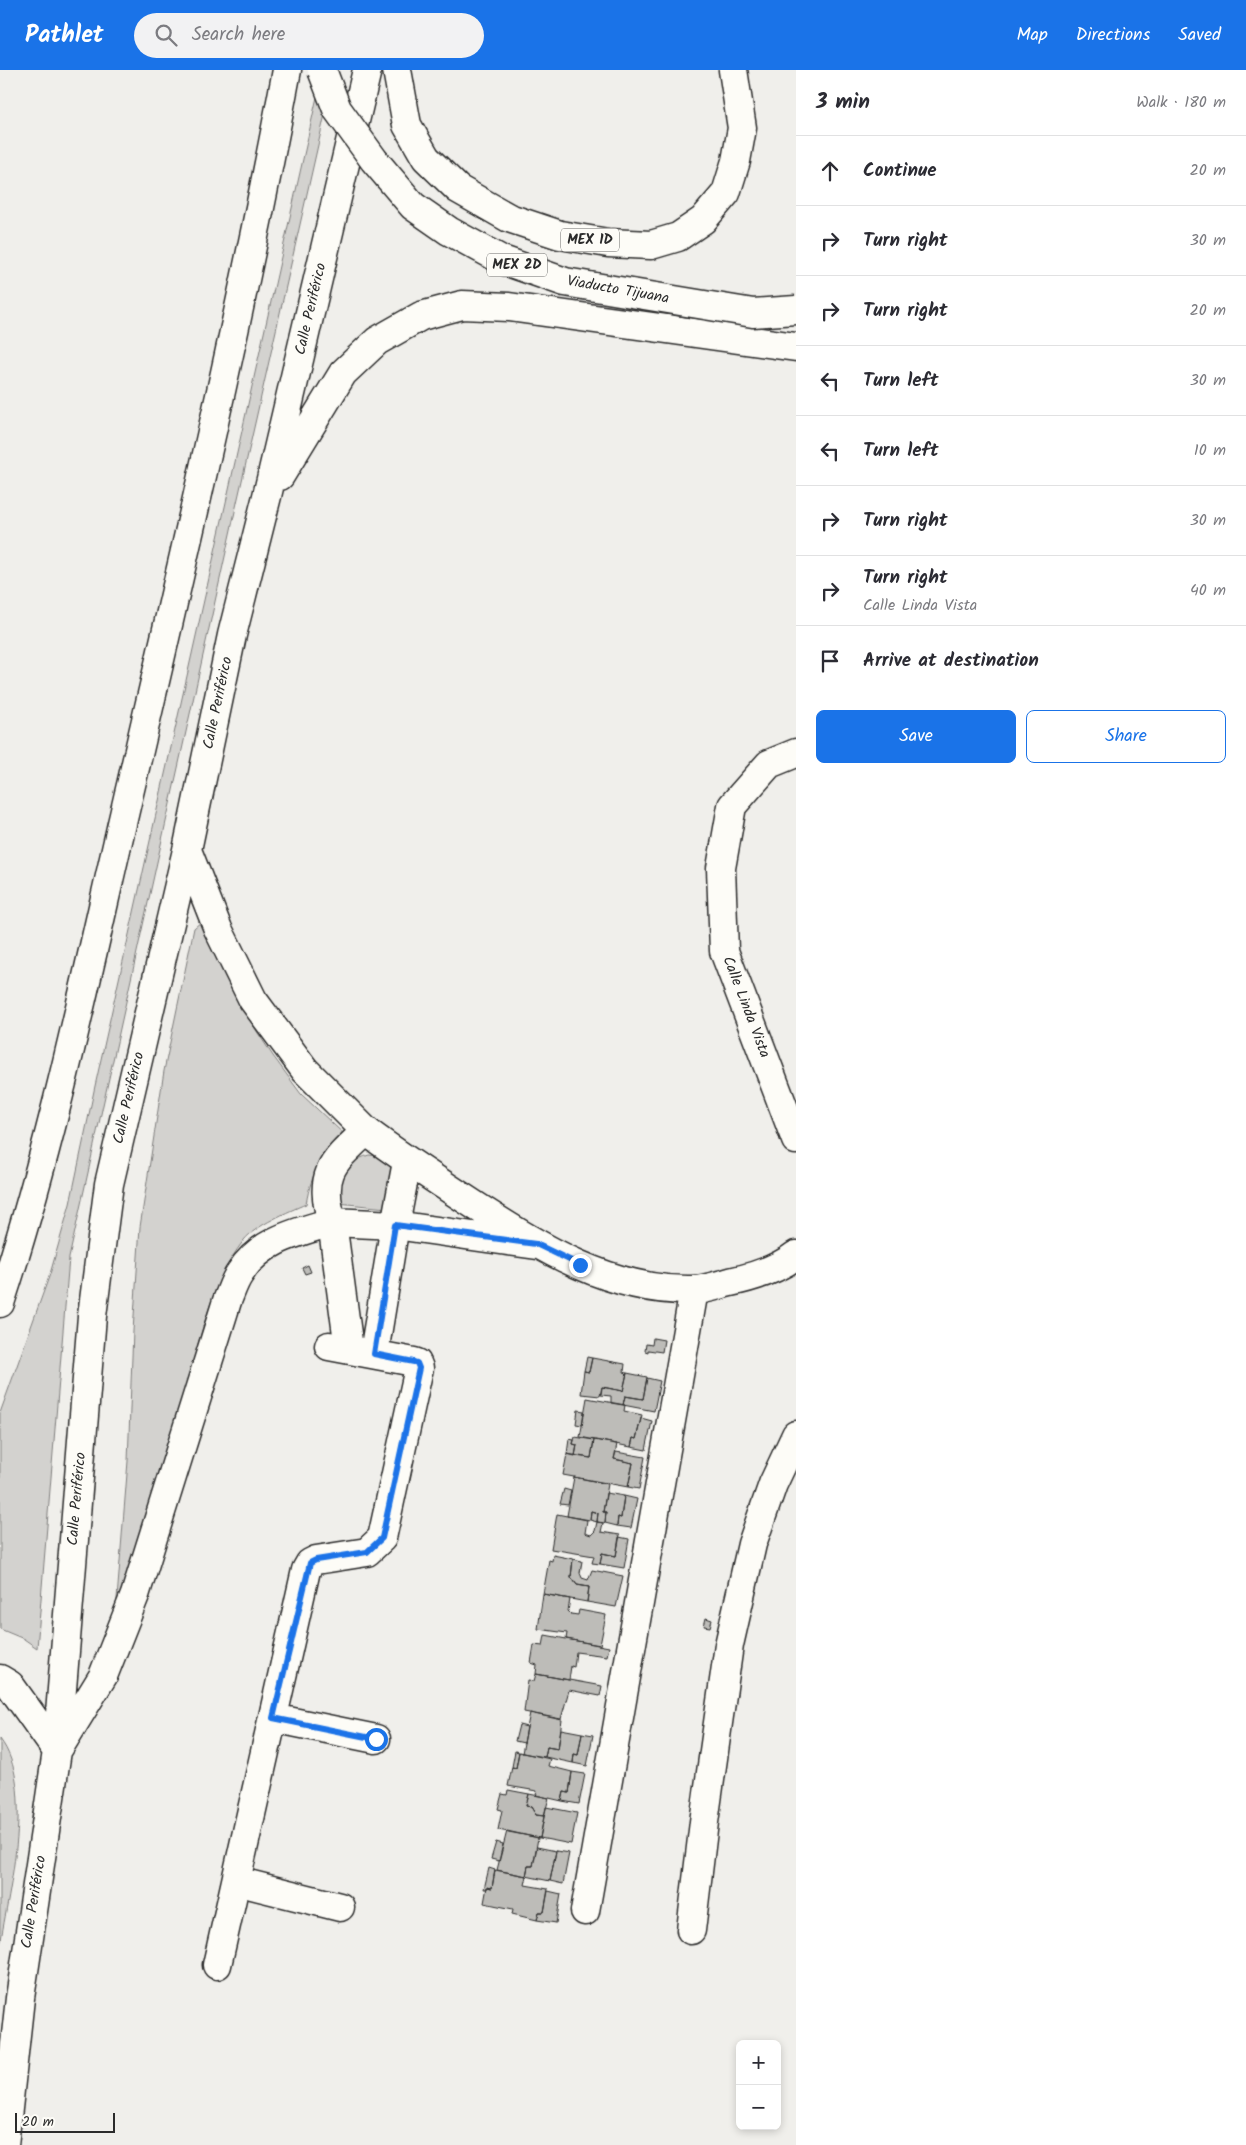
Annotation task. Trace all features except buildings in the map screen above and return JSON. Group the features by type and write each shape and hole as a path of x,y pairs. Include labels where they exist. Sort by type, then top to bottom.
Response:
{"main road":[{"path":"0,1303 15,1259 60,1094 227,361 287,70"},
{"name":"Viaducto Tijuana","path":"322,70 337,109 374,160 414,206 449,231 502,260 565,282 753,313 796,310"},
{"name":"Calle Periférico","path":"4,2145 20,1998 57,1751 92,1316 109,1184 187,850 232,635 267,496 367,70"},
{"name":"MEX 1D","path":"397,70 407,126 426,158 458,189 509,218 560,236 608,243 651,245 678,237 703,220 726,193 736,161 742,128 733,70"},
{"path":"267,496 343,372 377,342 421,316 462,305 509,306 796,347"},
{"name":"Calle Linda Vista","path":"796,753 769,764 732,806 721,868 724,951 796,1140"},
{"path":"187,850 218,929 253,1000 305,1070 366,1131 407,1162 536,1244 580,1265 615,1278 655,1288 694,1290 754,1276 782,1266 796,1255"},
{"path":"351,1350 332,1222 326,1202 326,1186 331,1168 340,1155 366,1131"},
{"path":"351,1350 395,1225 407,1162"},
{"path":"0,1679 10,1685 57,1751 103,1676 135,1595 227,1301 240,1273 251,1258 264,1247 282,1238 332,1222 395,1225 536,1244"},
{"path":"585,1911 694,1290"},
{"path":"217,1965 310,1563 316,1560 367,1552 382,1538 419,1368 417,1363 414,1362 351,1350"},
{"path":"691,1930 704,1822 730,1645 752,1544 773,1484 796,1436"},
{"path":"273,1718 376,1739"},
{"path":"236,1881 340,1907"}],"shaded area":[{"path":"323,70 335,70 69,1258 37,1648 24,1639 0,1629 0,1413 50,1274 70,1204"},
{"path":"202,921 214,945 225,976 243,1010 273,1056 301,1094 347,1137 324,1158 319,1166 311,1182 306,1204 273,1219 249,1235 231,1260 219,1282 202,1330 162,1473 116,1611 128,1461 133,1331 140,1227 164,1071 194,928"},
{"path":"369,1155 384,1159 394,1171 387,1208 338,1203 338,1186 343,1172 353,1162"},
{"path":"0,1739 11,1759 16,1783 18,1810 17,1839 0,1946"}],"route":[{"path":"376,1739 273,1718 306,1570 310,1563 316,1560 367,1552 375,1547 382,1538 419,1368 417,1363 414,1362 374,1354 395,1225 536,1244 580,1265"}]}
